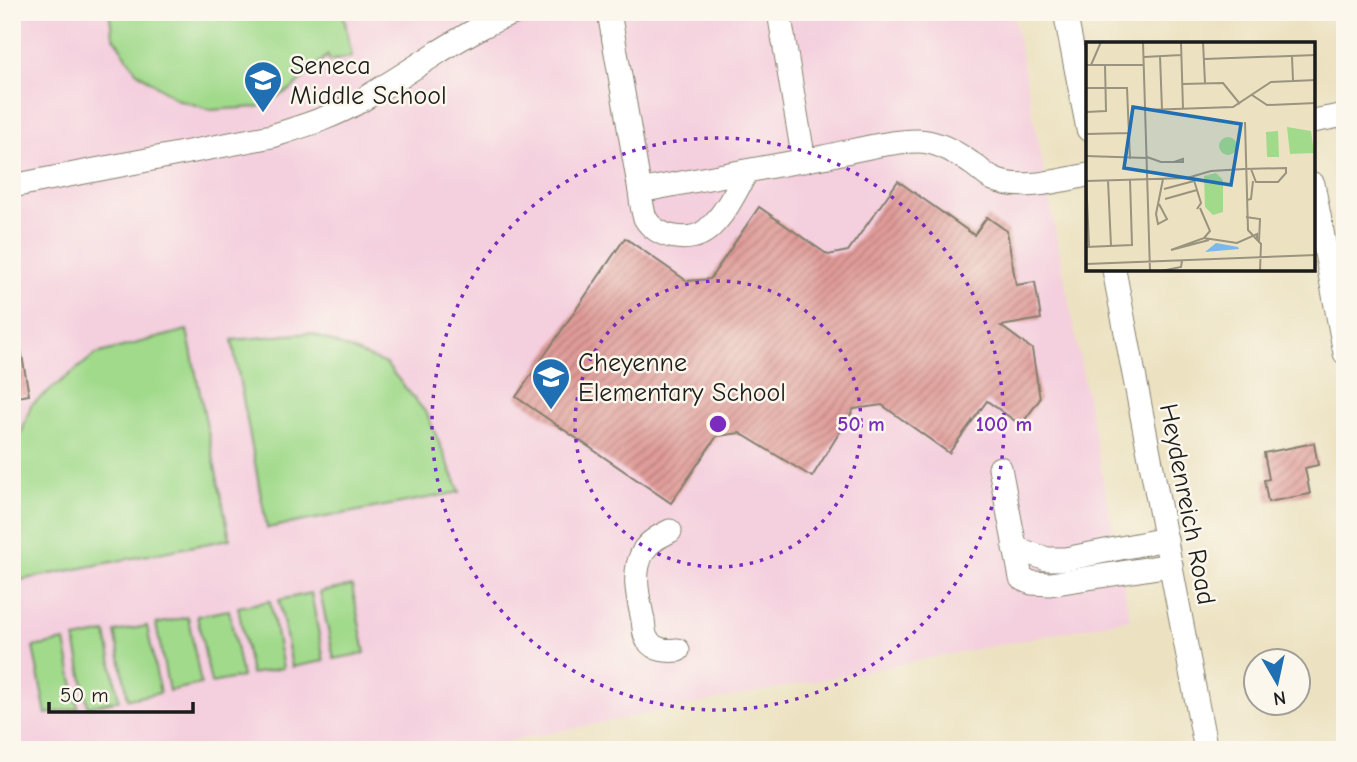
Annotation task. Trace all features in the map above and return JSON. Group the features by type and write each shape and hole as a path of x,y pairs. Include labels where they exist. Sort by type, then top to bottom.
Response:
{"street":[{"path":"12,186 272,136 299,128 360,102 487,17 517,12"},
{"path":"609,12 645,217 657,232 688,238 706,232 722,214 747,171"},
{"path":"779,12 804,161"},
{"path":"1065,12 1086,124"},
{"path":"1315,121 1345,115"},
{"path":"640,191 904,142 922,141 940,146 970,162 994,180 1026,184 1047,183 1086,175"},
{"path":"1315,195 1345,353"},
{"name":"Heydenreich Road","path":"1114,271 1171,565 1202,749"},
{"path":"1000,468 1021,578 1032,583 1050,584 1171,565"},
{"path":"670,531 657,537 645,548 639,561 637,589 646,639 659,650 678,650"},
{"path":"1014,548 1047,559 1065,559 1166,539"}],"shaded area":[{"name":"Cheyenne Elementary School","path":"12,12 1013,12 1130,619 464,750 12,750"}],"green space":[{"path":"109,12 343,12 352,57 329,61 328,55 292,89 258,107 211,110 176,99 136,71 113,36"},
{"path":"187,330 230,539 15,581 12,569 12,461 31,405 96,354"},
{"path":"310,333 386,364 427,414 460,492 267,528 232,340"},
{"path":"352,586 365,653 334,659 320,592"},
{"path":"311,593 324,661 292,667 279,600"},
{"path":"270,601 283,668 251,674 238,607"},
{"path":"229,610 242,677 211,683 197,616"},
{"path":"188,617 201,684 169,691 156,624"},
{"path":"147,626 160,693 128,699 115,632"},
{"path":"106,633 119,700 88,707 75,639"},
{"path":"65,641 78,708 46,714 33,647"}],"building":[{"name":"Cheyenne Elementary School","path":"898,181 974,235 987,217 1007,231 1016,285 1035,282 1041,319 1001,326 1032,349 1040,399 1021,425 987,401 949,453 882,405 854,409 812,477 740,433 717,436 671,503 516,397 625,238 687,281 710,279 759,207 828,255 848,251"},
{"path":"20,344 29,395 12,398 12,345"},
{"path":"1314,443 1318,465 1305,468 1310,494 1268,502 1264,480 1269,479 1264,453"}],"place":[{"name":"Seneca Middle School","path":"263,114"},
{"name":"Cheyenne Elementary School","path":"551,411"}]}
